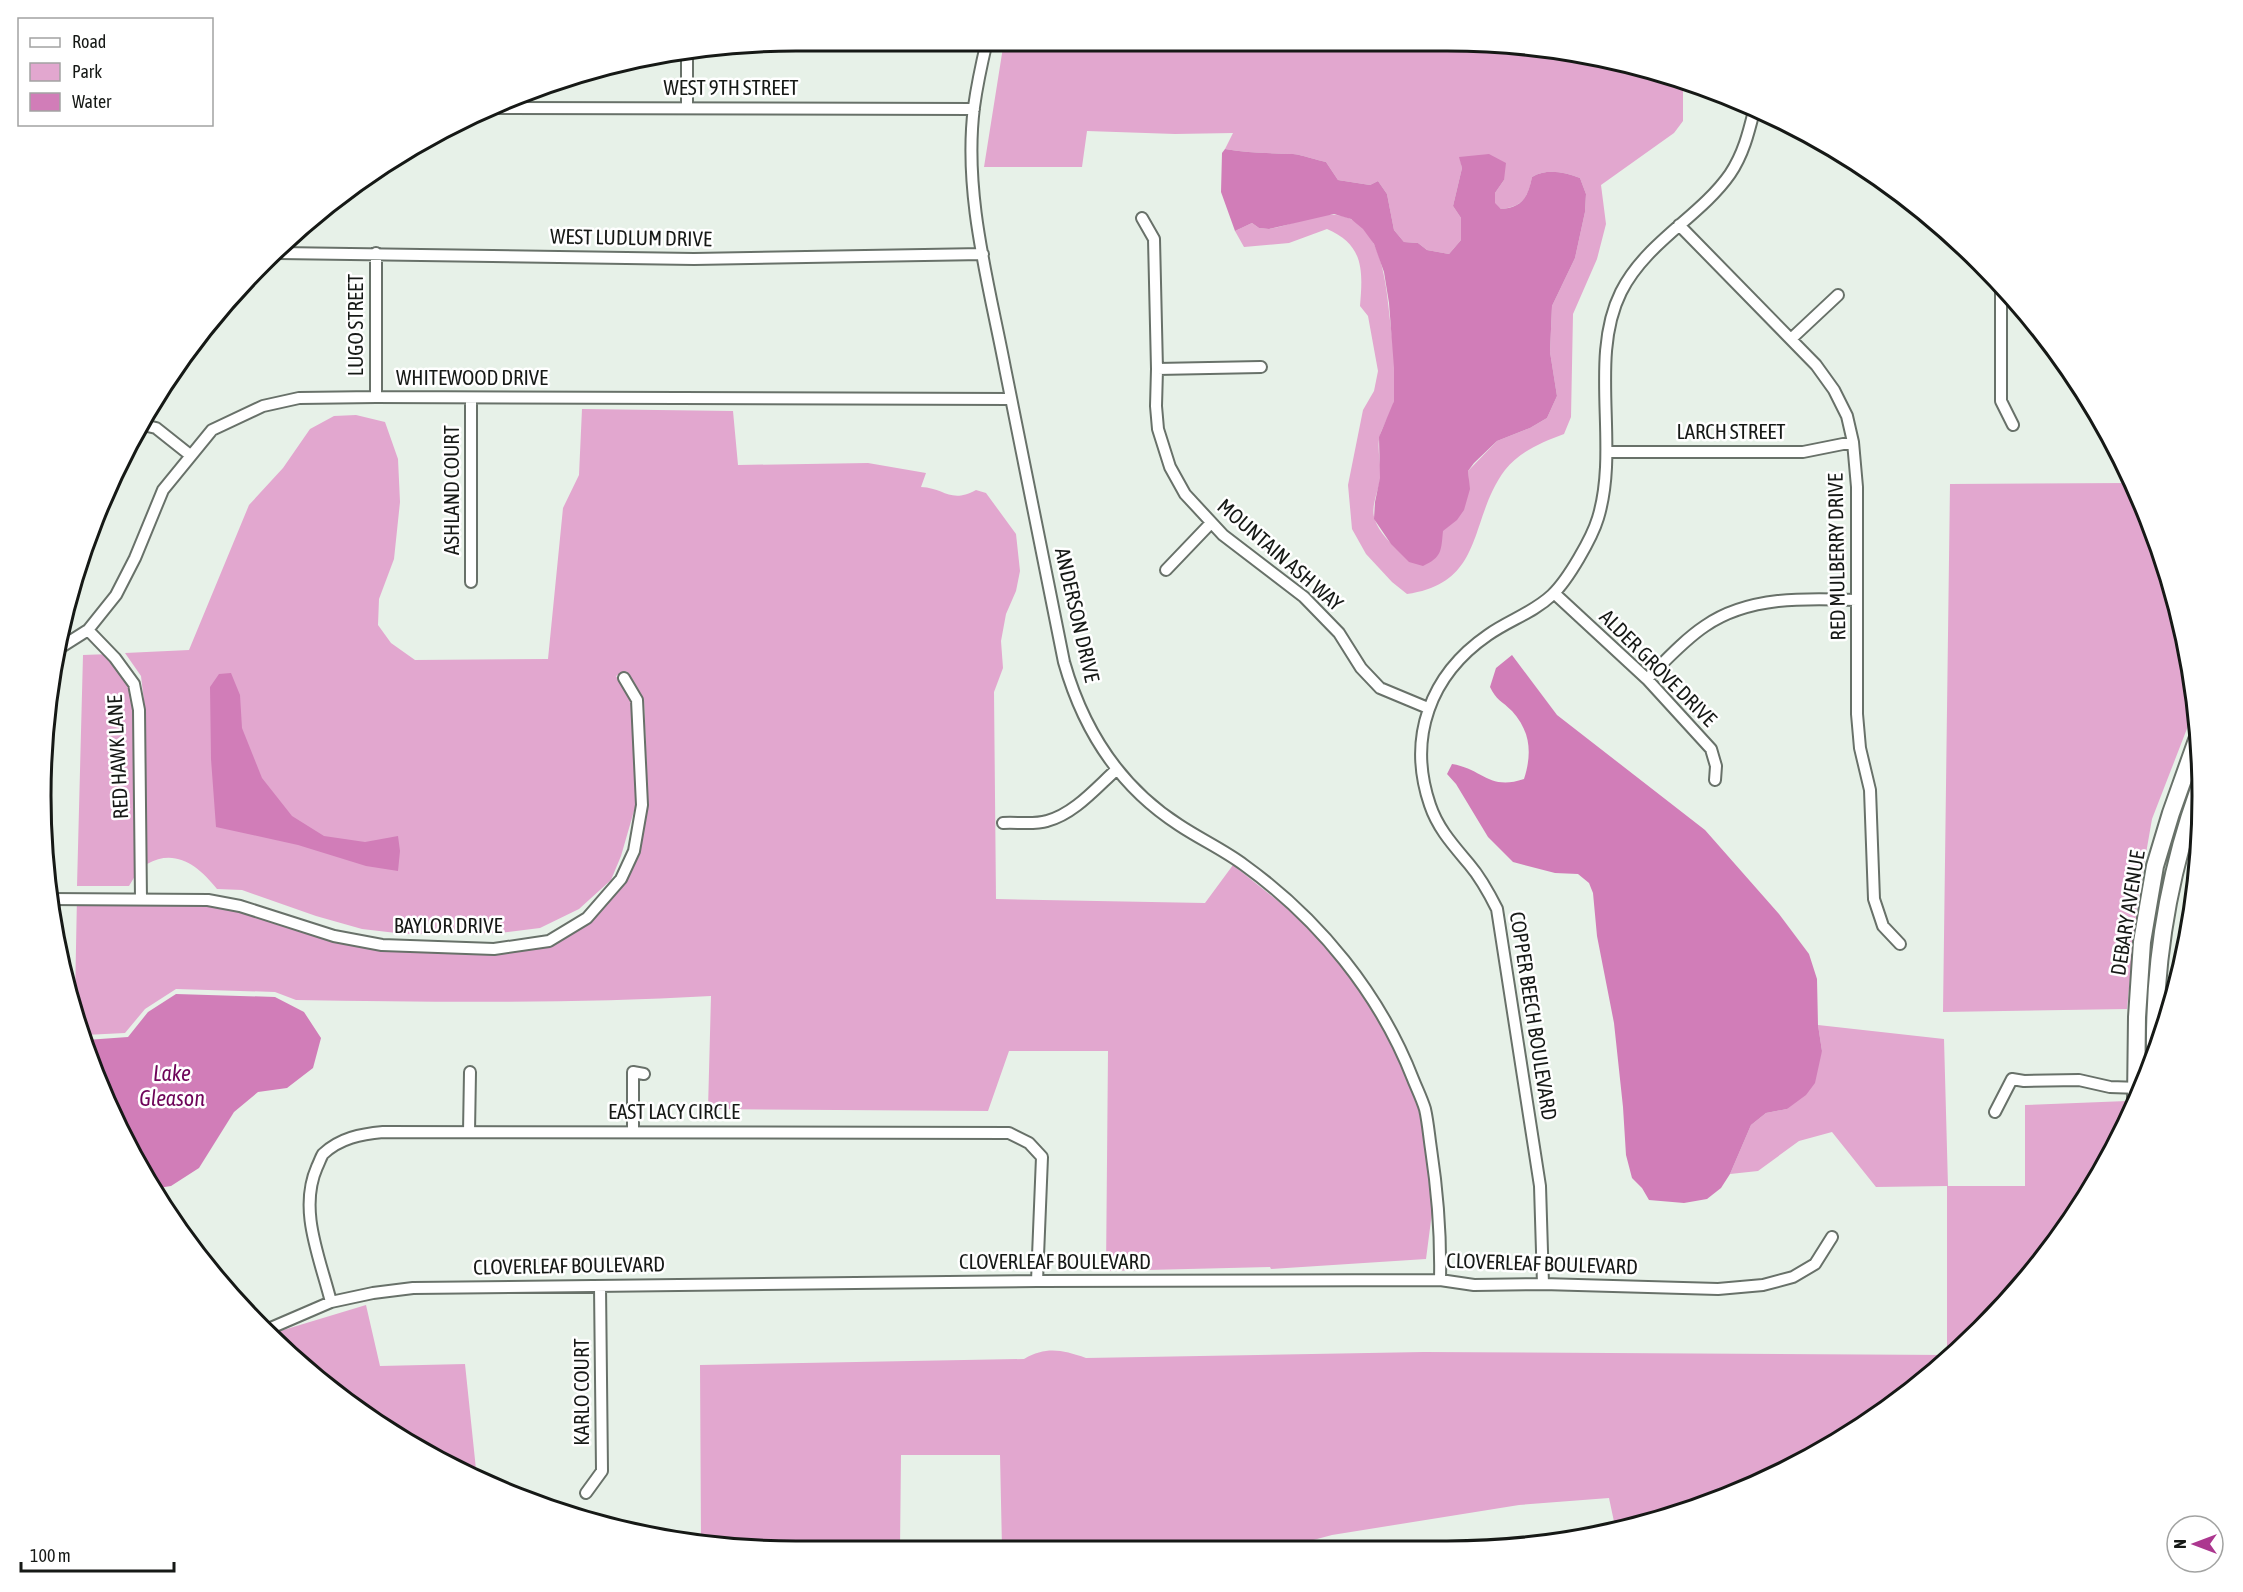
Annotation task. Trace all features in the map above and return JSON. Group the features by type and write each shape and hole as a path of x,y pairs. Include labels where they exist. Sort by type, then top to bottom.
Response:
{"main road":[{"name":"DEBARY AVENUE","path":"2138,1074 2137,1017 2142,942 2151,888 2155,866 2171,813 2191,760"},
{"name":"DEBARY AVENUE","path":"2155,1026 2159,948 2173,873 2191,810"}],"street":[{"name":"ANDERSON DRIVE","path":"985,51 974,109 975,204 1011,399 1064,662 1072,691 1087,723 1116,770 1147,802 1177,824 1244,865 1302,913 1327,938 1365,987 1406,1061 1425,1109 1441,1229 1440,1280"},
{"path":"687,59 687,108"},
{"name":"WEST 9TH STREET","path":"511,108 974,109"},
{"name":"COPPER BEECH BOULEVARD","path":"1543,1284 1540,1186 1497,909 1481,880 1443,832 1429,804 1422,774 1420,746 1428,708 1444,677 1462,655 1489,634 1533,610 1554,593 1588,543 1602,499 1607,452 1606,351 1610,322 1621,292 1642,260 1728,176 1746,144 1753,117"},
{"name":"MOUNTAIN ASH WAY","path":"1142,218 1154,239 1156,406 1163,448 1170,467 1185,494 1210,524 1304,597 1339,633 1365,673 1380,688 1428,708"},
{"name":"RED MULBERRY DRIVE","path":"1678,225 1816,365 1834,390 1846,416 1853,442 1857,487 1857,714 1860,748 1870,790 1874,899 1883,926 1900,944"},
{"name":"WEST LUDLUM DRIVE","path":"286,253 694,259 983,254"},
{"name":"LUGO STREET","path":"376,254 376,397"},
{"path":"1791,339 1838,295"},
{"path":"2001,298 2001,401 2013,425"},
{"path":"1157,369 1261,367"},
{"name":"WHITEWOOD DRIVE","path":"67,643 88,630 116,595 135,558 163,490 190,455 212,430 263,406 300,398 376,397 1011,399"},
{"name":"ASHLAND COURT","path":"471,398 471,582"},
{"path":"149,426 156,428 190,455"},
{"name":"LARCH STREET","path":"1607,452 1803,452 1853,442"},
{"path":"1166,570 1210,524"},
{"name":"ALDER GROVE DRIVE","path":"1554,593 1647,679 1711,748 1716,766 1714,780"},
{"path":"1647,679 1703,626 1723,614 1742,607 1793,599 1857,600"},
{"name":"RED HAWK LANE","path":"88,630 115,658 134,684 139,710 141,898"},
{"name":"BAYLOR DRIVE","path":"58,899 208,900 240,906 334,936 382,945 494,949 549,941 587,918 621,879 634,851 642,805 637,700 624,678"},
{"path":"1003,823 1046,822 1085,798 1116,770"},
{"path":"469,1132 470,1072"},
{"path":"633,1132 633,1072 644,1074"},
{"path":"1995,1112 2012,1079 2024,1081 2079,1080 2131,1091"},
{"name":"EAST LACY CIRCLE","path":"331,1302 309,1218 312,1179 322,1155 347,1138 360,1134 383,1132 1008,1133 1029,1143 1042,1157 1038,1281"},
{"name":"CLOVERLEAF BOULEVARD","path":"273,1327 331,1302 373,1293 413,1288 1038,1281 1440,1280 1474,1285 1543,1284 1718,1289 1763,1286 1793,1277 1815,1264 1832,1237"},
{"name":"KARLO COURT","path":"586,1493 602,1472 600,1286"}],"green space":[{"path":"1002,51 1447,51 1496,53 1544,57 1592,65 1640,76 1683,90 1683,121 1674,133 1601,185 1606,224 1597,259 1573,314 1571,417 1564,434 1524,453 1505,470 1493,489 1472,546 1463,563 1450,577 1432,588 1407,594 1392,582 1366,554 1352,529 1348,485 1363,410 1374,391 1378,371 1368,316 1360,306 1361,270 1354,251 1339,235 1327,229 1289,243 1244,247 1235,231 1252,223 1259,228 1269,229 1319,216 1336,215 1352,220 1365,230 1374,243 1387,295 1396,384 1393,405 1379,440 1380,480 1374,515 1382,533 1400,552 1440,532 1459,515 1468,489 1468,471 1497,441 1530,428 1547,418 1557,396 1550,352 1552,306 1575,258 1585,212 1586,194 1580,178 1556,172 1538,174 1532,177 1526,196 1519,204 1501,209 1495,204 1495,193 1504,180 1460,158 1462,168 1453,206 1461,218 1461,240 1449,254 1427,250 1418,243 1404,242 1394,230 1387,194 1378,181 1370,185 1338,180 1326,162 1301,155 1225,149 1233,133 1087,131 1082,167 984,167"},
{"path":"582,409 733,411 738,465 868,463 926,473 921,487 948,494 960,496 976,490 986,493 1016,534 1020,571 1016,591 1006,614 1001,641 1003,668 994,692 996,899 1205,903 1233,865 1298,917 1322,941 1360,990 1377,1017 1400,1063 1419,1110 1433,1205 1426,1259 1271,1269 1270,1267 1106,1271 1108,1051 1009,1051 988,1111 708,1109 711,996 555,1001 348,1001 296,1000 275,992 176,989 145,1009 125,1033 91,1035 75,986 77,896 238,900 312,926 360,939 500,944 543,939 586,918 633,858 648,805 644,700 626,671 616,676 632,702 636,804 621,856 611,880 579,909 540,928 499,933 405,934 362,929 316,916 242,890 217,889 194,866 185,861 167,858 157,859 147,864 145,710 141,676 125,653 189,650 249,505 283,468 310,429 334,416 356,415 385,422 398,459 400,502 394,559 379,599 378,625 391,643 415,660 548,659 563,508 579,475"},
{"path":"2123,483 2152,557 2167,603 2178,651 2188,726 2152,819 2137,905 2127,1009 1943,1012 1950,484"},
{"path":"110,654 129,678 133,711 135,876 129,886 77,886 83,655"},
{"path":"1818,1025 1944,1039 1948,1186 2025,1186 2025,1105 2126,1101 2092,1168 2038,1250 1974,1323 1947,1348 1947,1186 1876,1187 1832,1132 1799,1141 1758,1171 1730,1174 1751,1125 1766,1113 1787,1109 1822,1051"},
{"path":"366,1305 380,1366 465,1364 476,1468 423,1441 382,1415 342,1387 278,1332"},
{"path":"1047,1351 1069,1353 1086,1358 1424,1352 1939,1355 1901,1387 1861,1415 1777,1464 1686,1501 1614,1522 1609,1498 1519,1505 1332,1535 1310,1541 1002,1541 1000,1455 901,1455 900,1541 796,1541 701,1535 700,1365 1024,1359"}],"water":[{"path":"1225,149 1301,155 1326,162 1338,180 1370,185 1378,181 1387,194 1394,230 1404,242 1418,243 1427,250 1449,254 1461,240 1461,218 1453,206 1462,168 1459,157 1489,154 1506,163 1504,180 1495,193 1495,203 1501,209 1519,204 1526,196 1532,177 1538,174 1556,172 1580,178 1586,194 1585,212 1575,258 1552,306 1550,352 1557,396 1547,418 1530,428 1497,441 1474,463 1468,471 1470,489 1464,510 1457,520 1443,531 1441,548 1437,556 1423,566 1409,562 1391,544 1374,519 1380,478 1379,437 1394,401 1394,368 1384,272 1374,244 1363,229 1351,219 1334,214 1269,229 1259,228 1252,223 1235,231 1221,192 1222,153"},
{"path":"1512,655 1557,715 1705,830 1779,914 1809,954 1817,979 1818,1025 1822,1051 1815,1083 1806,1095 1787,1109 1766,1113 1751,1125 1730,1174 1721,1188 1707,1199 1684,1203 1649,1200 1632,1178 1626,1155 1614,1023 1597,936 1593,893 1589,883 1578,874 1555,873 1513,862 1488,837 1456,784 1447,774 1452,764 1494,781 1512,782 1524,779 1529,752 1526,735 1512,711 1497,698 1490,687 1496,668"},
{"path":"231,673 240,695 242,728 262,778 292,816 324,836 365,842 398,836 400,851 398,871 366,866 298,845 216,827 211,759 210,687 219,674"},
{"name":"Lake Gleason","path":"176,994 275,997 304,1012 321,1038 313,1068 287,1088 258,1092 234,1112 199,1168 171,1186 163,1187 128,1126 93,1040 128,1037 148,1012"}]}
